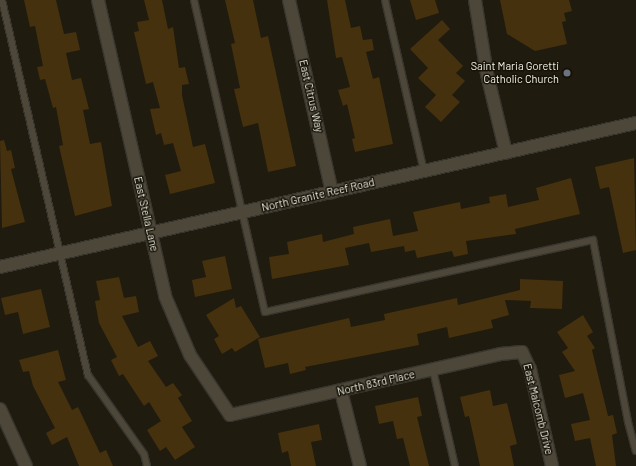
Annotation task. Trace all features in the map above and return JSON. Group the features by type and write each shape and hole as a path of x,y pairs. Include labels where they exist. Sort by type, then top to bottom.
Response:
{"street":[{"name":"East Stella Lane","path":"98,0 151,233 175,326 190,356 230,415"},
{"name":"East Citrus Way","path":"289,0 332,192"},
{"path":"475,0 487,74 506,153"},
{"name":"North Granite Reef Road","path":"0,268 636,123"},
{"name":"North 83rd Place","path":"230,415 522,352"},
{"name":"East Malcomb Drive","path":"522,352 530,369 552,466"},
{"path":"341,391 360,466"},
{"path":"0,409 26,466"}],"lane":[{"path":"2,0 88,375 144,454 147,466"},
{"path":"194,0 266,312 593,240 628,422 636,451"},
{"path":"385,0 424,171"},
{"path":"433,370 455,466"}],"building":[{"path":"24,0 56,0 64,34 76,32 80,50 66,53 72,80 81,78 89,109 83,110 90,144 101,142 112,206 75,216 59,146 63,145 56,107 53,108 45,79 40,80 37,67 43,66 35,26 30,27"},
{"path":"144,0 162,0 168,29 173,27 179,68 185,67 189,84 182,85 182,95 193,147 205,144 215,183 170,194 165,175 181,171 173,143 164,145 161,133 156,135 150,109 160,108 153,82 146,84 134,32 139,31 137,22 149,20"},
{"path":"225,0 253,0 261,38 268,36 296,166 268,172 258,123 243,127 234,89 240,88 231,44 235,43"},
{"path":"327,0 345,0 351,28 360,26 363,40 372,39 374,50 366,52 373,79 379,77 393,144 355,152 352,139 355,138 347,104 343,106 338,90 350,87 342,57 336,58"},
{"path":"410,0 435,0 439,13 416,20"},
{"path":"500,0 569,0 572,11 564,13 566,21 562,22 567,44 535,51 507,34"},
{"path":"442,20 450,29 438,40 463,66 456,73 465,81 452,95 460,102 441,122 425,107 436,95 418,78 428,68 410,49"},
{"path":"4,140 7,151 11,150 15,168 11,169 25,222 2,228 0,141"},
{"path":"634,158 636,250 623,253 609,187 600,189 595,167"},
{"path":"571,178 580,214 515,229 516,234 466,241 468,254 454,257 452,251 417,258 415,250 405,252 404,246 371,252 369,243 345,248 349,265 272,279 269,257 289,254 287,242 322,234 323,242 354,234 353,227 390,219 393,236 418,231 413,212 460,202 461,209 490,203 489,197 506,194 508,207 539,200 536,188"},
{"path":"225,256 232,289 195,297 192,280 206,277 202,261"},
{"path":"119,277 124,298 136,296 139,312 122,316 138,347 150,341 158,356 148,361 166,387 173,383 182,395 178,398 192,421 182,427 195,447 175,460 166,447 160,451 147,430 161,421 149,402 144,406 123,374 119,376 111,360 117,357 99,323 95,301 100,300 96,281"},
{"path":"520,279 563,281 562,309 530,308 531,301 505,300 509,315 491,320 493,328 449,338 447,327 417,334 419,345 305,367 306,370 290,374 288,363 265,368 258,339 349,318 351,327 385,320 384,314 457,298 458,305 520,290"},
{"path":"41,289 50,327 23,334 18,312 5,315 1,298"},
{"path":"234,298 236,308 241,306 260,337 235,352 232,348 222,354 214,339 219,336 206,315"},
{"path":"583,315 593,332 587,336 595,348 592,350 608,416 613,415 617,433 612,435 616,466 596,466 590,438 575,441 571,424 590,420 583,393 565,398 559,375 575,371 562,352 568,348 557,332"},
{"path":"58,350 66,380 58,382 72,410 78,407 100,453 106,450 113,466 79,466 67,437 52,445 46,433 55,428 33,386 29,371 23,372 19,360"},
{"path":"490,390 493,406 507,403 517,444 510,446 514,466 480,466 469,416 465,417 460,397"},
{"path":"418,397 422,416 417,417 429,466 410,466 403,438 397,439 393,421 379,424 375,406"},
{"path":"319,424 322,440 311,442 316,466 291,466 288,451 282,453 278,433"}],"place":[{"name":"Saint Maria Goretti Catholic Church","path":"567,73"}]}
